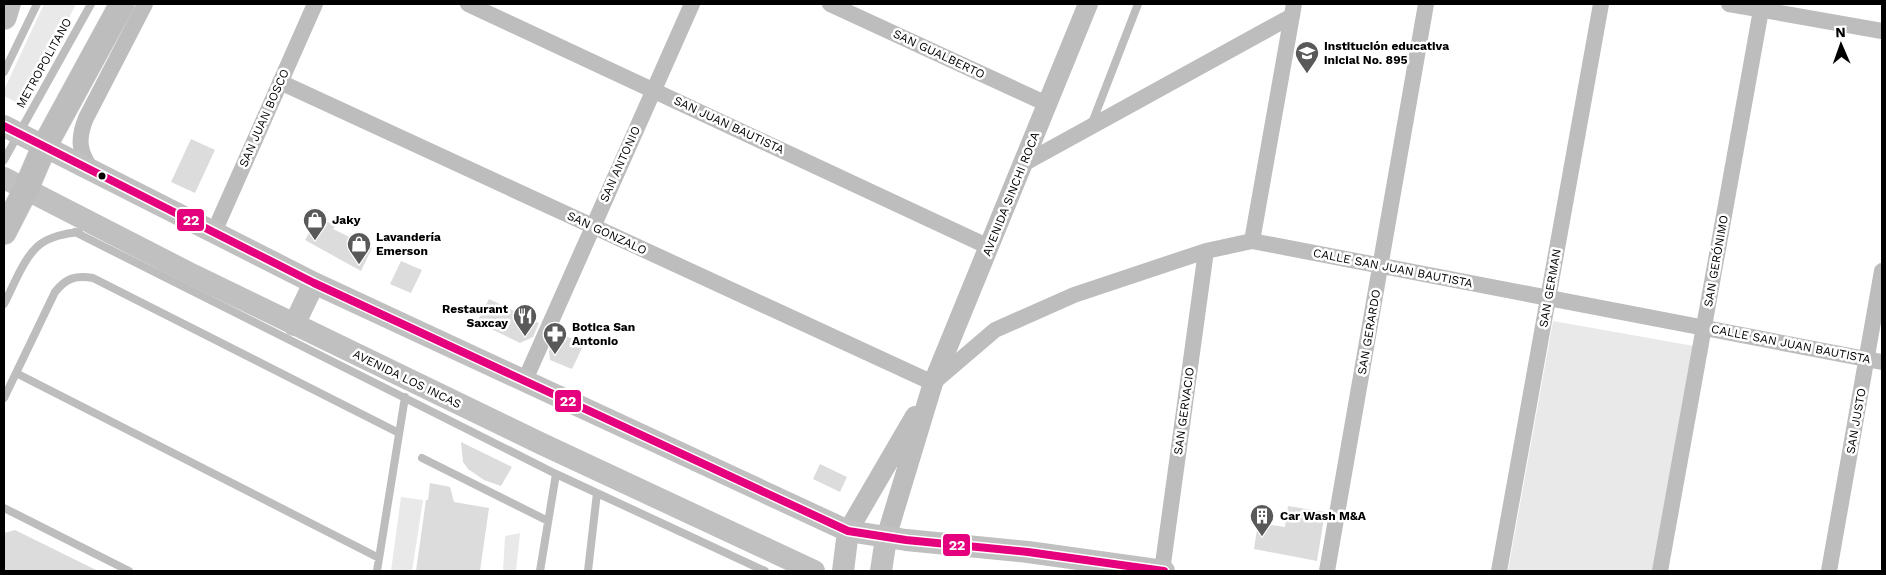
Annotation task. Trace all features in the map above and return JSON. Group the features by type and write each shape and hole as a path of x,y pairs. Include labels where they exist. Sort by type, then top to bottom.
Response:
{"main road":[{"path":"4,17 8,4"},
{"path":"4,232 26,189 44,147 122,4"},
{"path":"11,130 314,283 848,531 886,538 1028,552 1163,571"},
{"name":"AVENIDA LOS INCAS","path":"4,178 193,276 542,444 814,571"},
{"path":"294,324 314,283"},
{"name":"AVENIDA SINCHI ROCA","path":"843,571 848,531"},
{"name":"AVENIDA SINCHI ROCA","path":"881,571 886,538"}],"street":[{"path":"93,172 83,157 80,135 86,118 146,4"},
{"name":"SAN JUAN BOSCO","path":"214,232 315,4"},
{"name":"SAN JUAN BAUTISTA","path":"468,4 989,247"},
{"name":"SAN ANTONIO","path":"525,380 692,4"},
{"name":"SAN GUALBERTO","path":"830,4 1047,104"},
{"name":"AVENIDA SINCHI ROCA","path":"886,538 933,384 1088,4"},
{"name":"SAN GERARDO","path":"1326,571 1426,4"},
{"name":"SAN GERMAN","path":"1499,571 1601,4"},
{"path":"1729,4 1882,31"},
{"path":"1023,164 1293,10"},
{"path":"1252,241 1293,10"},
{"name":"SAN GERÓNIMO","path":"1660,571 1761,10"},
{"name":"SAN GONZALO","path":"280,82 933,384"},
{"name":"CALLE SAN JUAN BAUTISTA","path":"933,384 994,330 1074,295 1206,251 1252,241 1874,360"},
{"name":"SAN GERVACIO","path":"1163,571 1206,251"},
{"name":"SAN JUSTO","path":"1829,571 1874,360 1882,271"},
{"name":"AVENIDA SINCHI ROCA","path":"848,531 933,384"}],"lane":[{"path":"4,72 37,4"},
{"name":"METROPOLITANO","path":"4,160 11,130 91,4"},
{"path":"1091,126 1138,4"},
{"path":"4,304 24,265 37,246 47,239 75,232 104,230"},
{"path":"75,232 556,474 765,571"},
{"path":"4,398 61,284 70,278 81,276 93,278 399,433"},
{"path":"16,373 379,558"},
{"path":"377,571 405,397"},
{"path":"422,458 548,521"},
{"path":"540,571 556,474"},
{"path":"588,571 598,494"},
{"path":"4,508 129,571"}],"shaded area":[{"path":"44,4 76,4 24,106 4,96 4,90"},
{"path":"1553,321 1694,346 1653,571 1508,571"},
{"path":"401,497 423,500 412,571 391,571"},
{"path":"520,533 516,571 503,571 505,536"}],"building":[{"path":"191,139 215,150 195,193 171,182"},
{"path":"318,216 335,226 333,229 372,248 361,271 305,240"},
{"path":"401,261 422,270 411,293 390,284"},
{"path":"489,299 539,323 533,337 520,343 477,322"},
{"path":"557,332 584,344 572,369 550,360 549,351"},
{"path":"461,442 512,467 501,486 484,480 468,469 463,462"},
{"path":"820,464 847,477 840,492 813,479"},
{"path":"430,483 450,487 454,502 489,508 480,571 416,571"},
{"path":"1288,506 1325,512 1317,561 1254,549 1258,523 1285,527"},
{"path":"15,530 98,571 4,571 4,533"}],"transit line":[{"name":"22","path":"4,126 314,283 848,531 906,540 1028,552 1164,571"}],"place":[{"name":"Institución educativa inicial No. 895","path":"1307,74"},
{"name":"Jaky","path":"315,241"},
{"name":"Lavandería Emerson","path":"359,265"},
{"name":"Restaurant Saxcay","path":"525,337"},
{"name":"Botica San Antonio","path":"555,355"},
{"name":"Car Wash M&A","path":"1262,537"}]}
